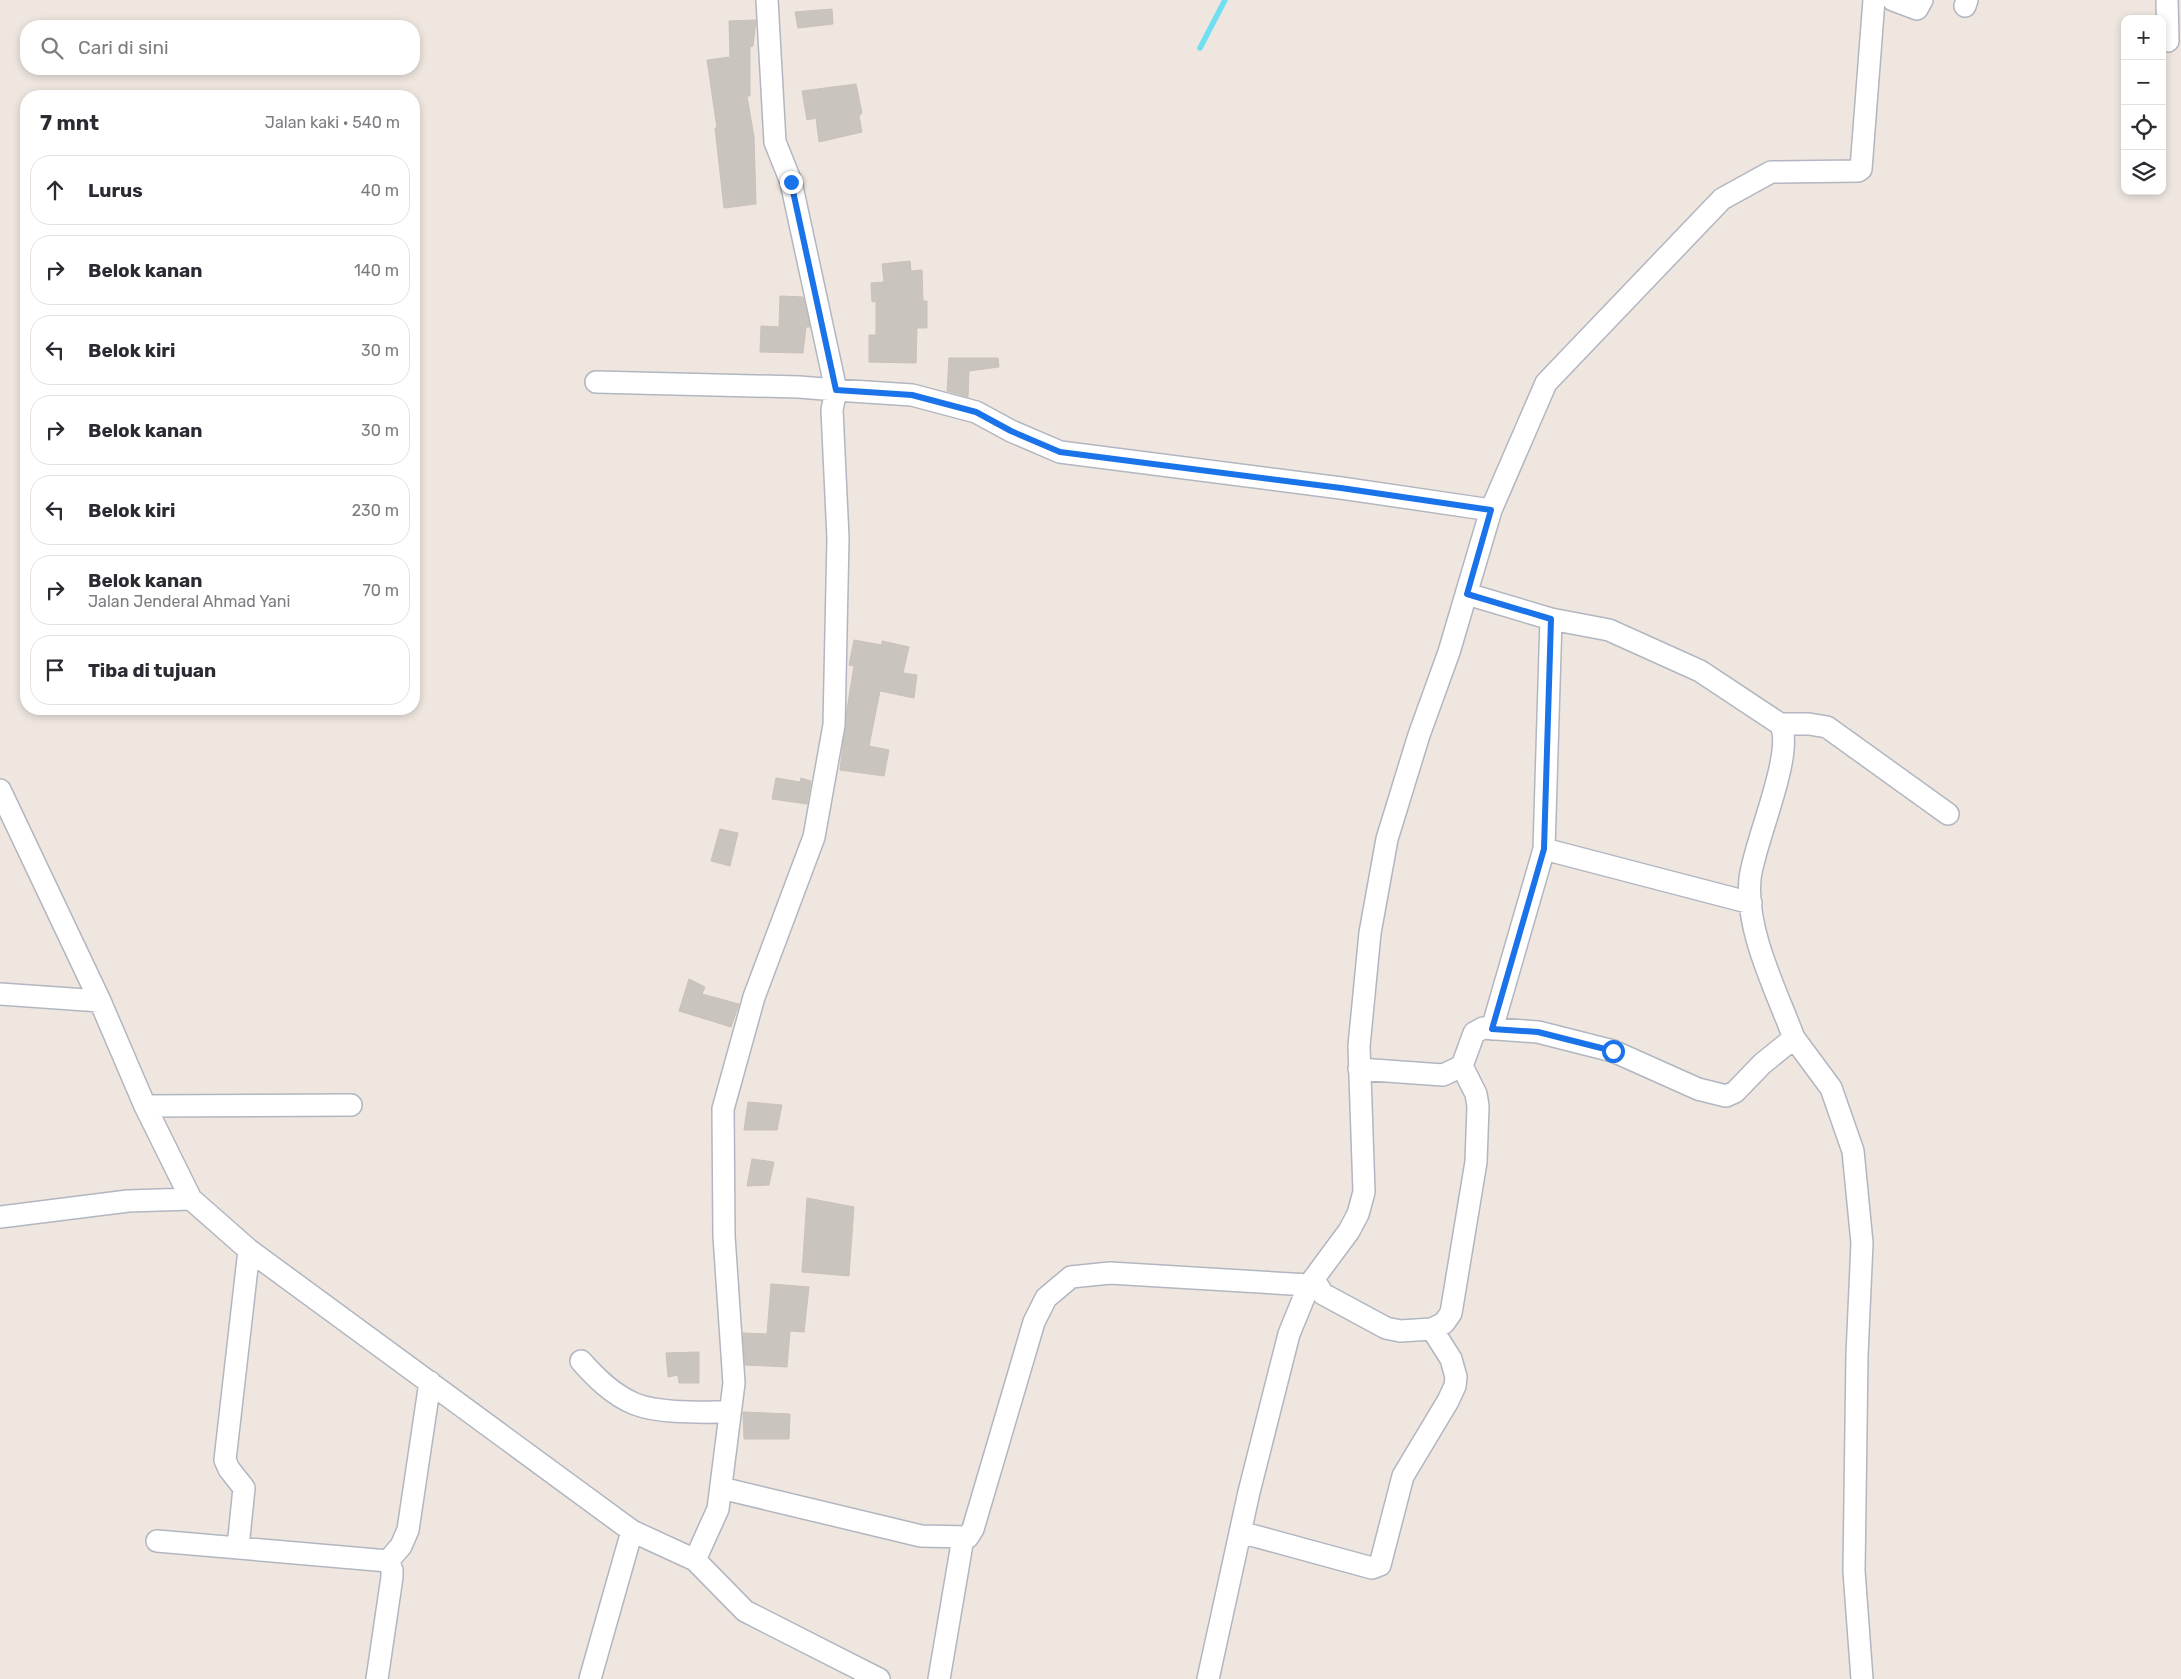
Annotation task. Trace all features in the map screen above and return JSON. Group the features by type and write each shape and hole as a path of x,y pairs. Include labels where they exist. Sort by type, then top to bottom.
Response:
{"street":[{"path":"695,1560 718,1509 734,1383 724,1236 723,1109 754,997 814,837 834,725 838,538 832,410 836,390 791,182 774,142 767,0"},
{"path":"1208,1679 1240,1532 1289,1334 1312,1282 1349,1231 1358,1214 1364,1192 1358,1046 1370,933 1387,839 1419,734 1449,652 1491,510 1546,383 1722,199 1771,172 1858,171 1861,169 1874,0"},
{"path":"1893,0 1916,9 1919,8 1922,0"},
{"path":"2167,0 2168,41"},
{"path":"596,382 799,387 912,395 976,412 1011,431 1060,452 1341,488 1491,510"},
{"path":"1467,594 1551,619 1609,630 1700,671 1780,724 1784,730 1783,755 1750,878 1753,928 1794,1038 1831,1088 1853,1150 1862,1243 1857,1355 1854,1571 1862,1679"},
{"path":"1492,1029 1544,849 1551,619"},
{"path":"1780,724 1818,724 1834,730 1948,814"},
{"path":"0,790 100,1001 145,1106 191,1199 249,1250 632,1531 695,1560 745,1611 878,1679"},
{"path":"1544,849 1751,902"},
{"path":"0,994 100,1001"},
{"path":"1360,1069 1442,1075 1462,1066 1474,1033 1483,1028 1538,1032 1613,1051 1698,1089 1726,1096 1735,1092 1762,1064 1794,1038"},
{"path":"720,1488 920,1536 968,1537 973,1529 1034,1322 1046,1298 1071,1277 1110,1273 1312,1282 1323,1294 1386,1328 1400,1331 1432,1329 1444,1323 1451,1312 1474,1178 1478,1106 1476,1094 1462,1066"},
{"path":"145,1106 351,1105"},
{"path":"0,1216 128,1201 191,1199"},
{"path":"238,1547 244,1488 228,1469 225,1460 249,1250"},
{"path":"1240,1532 1372,1568 1380,1565 1403,1476 1455,1386 1456,1377 1451,1359 1432,1329"},
{"path":"581,1361 598,1380 636,1404 670,1411 730,1412"},
{"path":"388,1561 401,1546 408,1530 430,1382"},
{"path":"590,1679 632,1531"},
{"path":"939,1679 963,1538"},
{"path":"157,1541 388,1561"},
{"path":"377,1679 392,1577 392,1570 388,1561"}],"building":[{"path":"832,9 833,24 798,28 795,12"},
{"path":"756,20 753,46 750,47 750,96 747,96 754,137 756,204 724,208 715,128 717,128 707,60 730,57 729,21"},
{"path":"856,84 862,113 859,116 862,132 819,142 816,118 807,120 802,91"},
{"path":"910,261 911,271 922,270 923,301 927,301 927,328 917,328 916,363 869,362 869,335 876,335 876,301 872,302 871,283 884,282 882,264"},
{"path":"780,296 803,297 810,327 806,327 803,353 760,352 761,326 779,327"},
{"path":"949,358 998,358 999,367 969,371 968,397 947,391"},
{"path":"854,640 882,645 882,641 909,647 903,673 917,675 914,698 880,691 869,746 889,750 884,776 840,770 854,666 849,665"},
{"path":"776,778 800,782 801,778 811,781 807,804 772,799"},
{"path":"720,829 738,833 730,866 711,861"},
{"path":"689,979 705,987 702,994 739,1004 731,1027 679,1011"},
{"path":"748,1102 782,1105 777,1130 744,1130"},
{"path":"752,1159 774,1162 769,1185 747,1186"},
{"path":"807,1198 854,1207 849,1276 802,1272"},
{"path":"771,1284 809,1287 804,1332 790,1331 787,1367 745,1365 743,1333 767,1334"},
{"path":"699,1352 699,1383 679,1383 678,1375 668,1377 666,1353"},
{"path":"743,1412 790,1414 789,1439 744,1439"}],"waterway":[{"path":"1200,48 1225,0"}],"route":[{"path":"791,182 836,390 912,395 976,412 1011,431 1060,452 1341,488 1491,510 1467,594 1551,619 1544,849 1540,871 1492,1029 1538,1032 1613,1051"}]}
